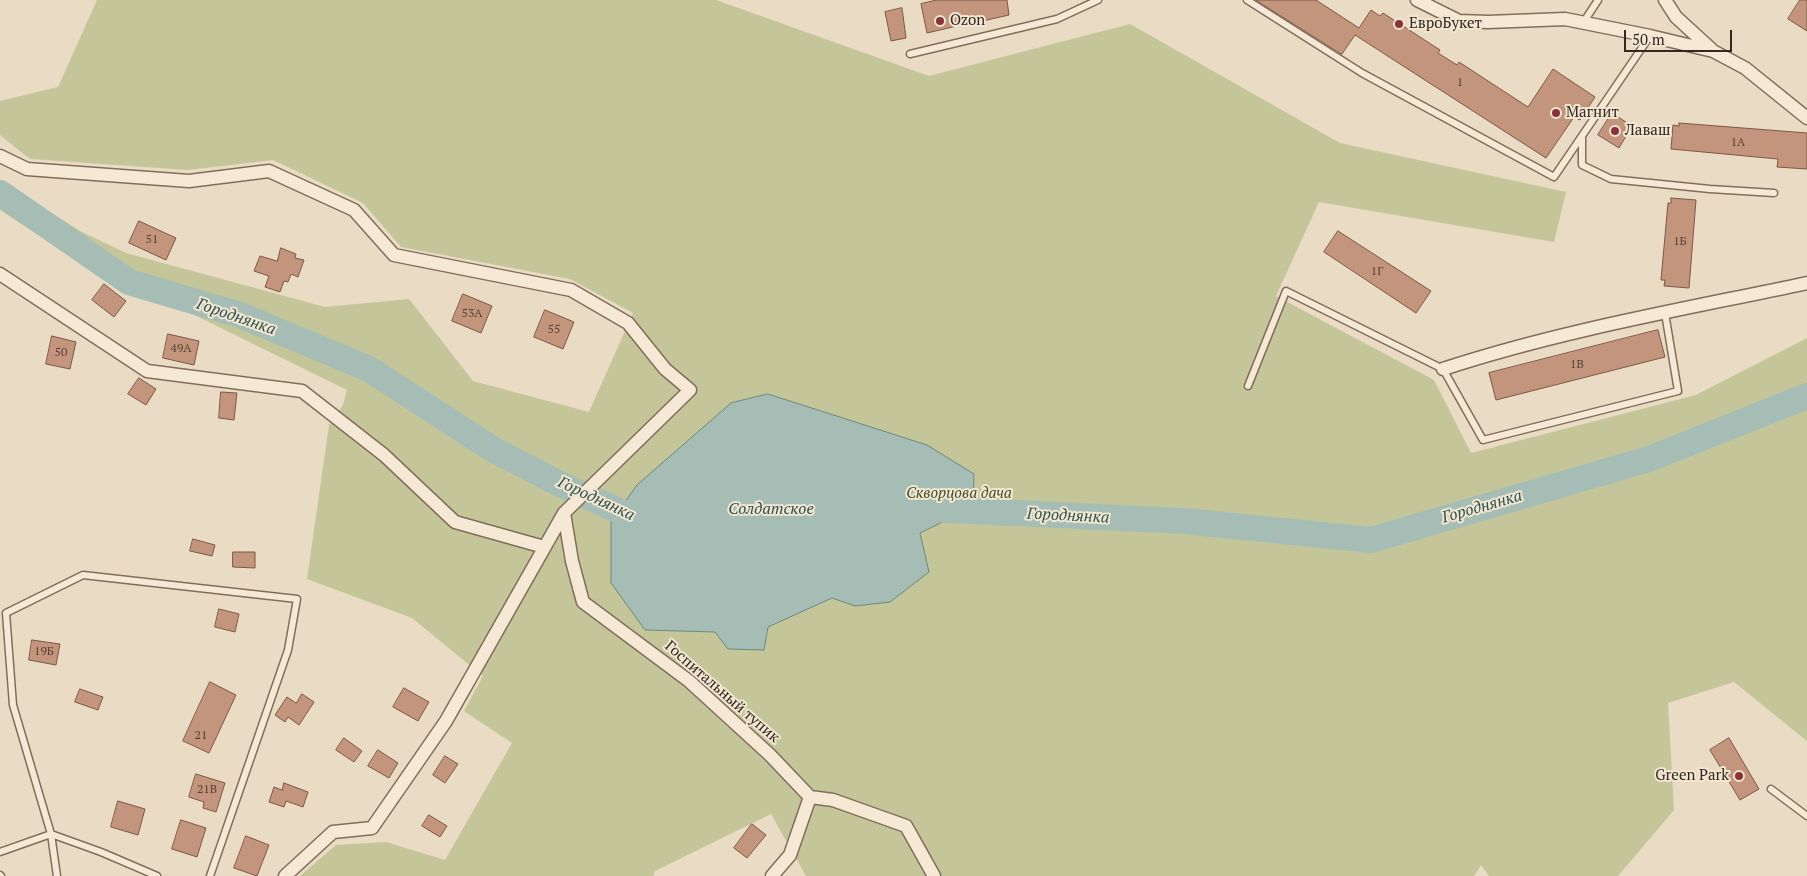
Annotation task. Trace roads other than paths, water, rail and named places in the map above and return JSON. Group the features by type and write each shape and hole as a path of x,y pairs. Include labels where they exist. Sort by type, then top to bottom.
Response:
{"street":[{"path":"1417,0 1459,20 1488,22 1564,19 1713,51 1746,68 1807,118"},
{"path":"1665,0 1676,17 1713,51"},
{"path":"0,156 27,169 189,182 269,171 354,210 394,255 571,290 628,323 665,369 690,390 564,513 446,721 372,828 334,832 285,876"},
{"path":"0,274 147,370 302,391 384,455 455,522 544,548"},
{"path":"1443,369 1503,350 1606,324 1807,283"},
{"name":"Госпитальный тупик","path":"564,513 572,561 584,602 689,681 770,755 810,797"},
{"path":"772,876 790,855 810,797 833,800 906,826 934,876"}],"lane":[{"path":"910,54 1057,19 1098,0"},
{"path":"1247,0 1362,74 1554,177 1650,36"},
{"path":"1583,23 1598,0"},
{"path":"1582,136 1582,165 1611,179 1774,193"},
{"path":"1248,386 1286,291 1443,369 1483,440 1678,391 1665,313"},
{"path":"57,876 51,834 13,705 6,612 83,575 297,599 288,650 210,876"},
{"path":"1771,789 1807,816"},
{"path":"0,852 51,834 101,852 157,876"}],"water":[{"name":"Солдатское","path":"768,394 927,445 974,474 973,507 920,533 929,572 890,602 855,606 832,598 768,627 764,650 728,649 715,632 645,630 611,583 611,521 637,485 731,403"}],"waterway":[{"name":"Городнянка","path":"0,193 129,282 240,315 369,369 494,450 562,485 646,523 651,522"},
{"name":"Городнянка","path":"930,509 1184,521 1371,540 1649,459 1807,396"}],"place":[{"name":"Ozon","path":"940,21"},
{"name":"ЕвроБукет","path":"1399,24"},
{"name":"Магнит","path":"1556,113"},
{"name":"Лаваш","path":"1615,131"},
{"name":"Green Park","path":"1739,776"}],"park label":[{"name":"Скворцова дача","path":"959,494"}]}
